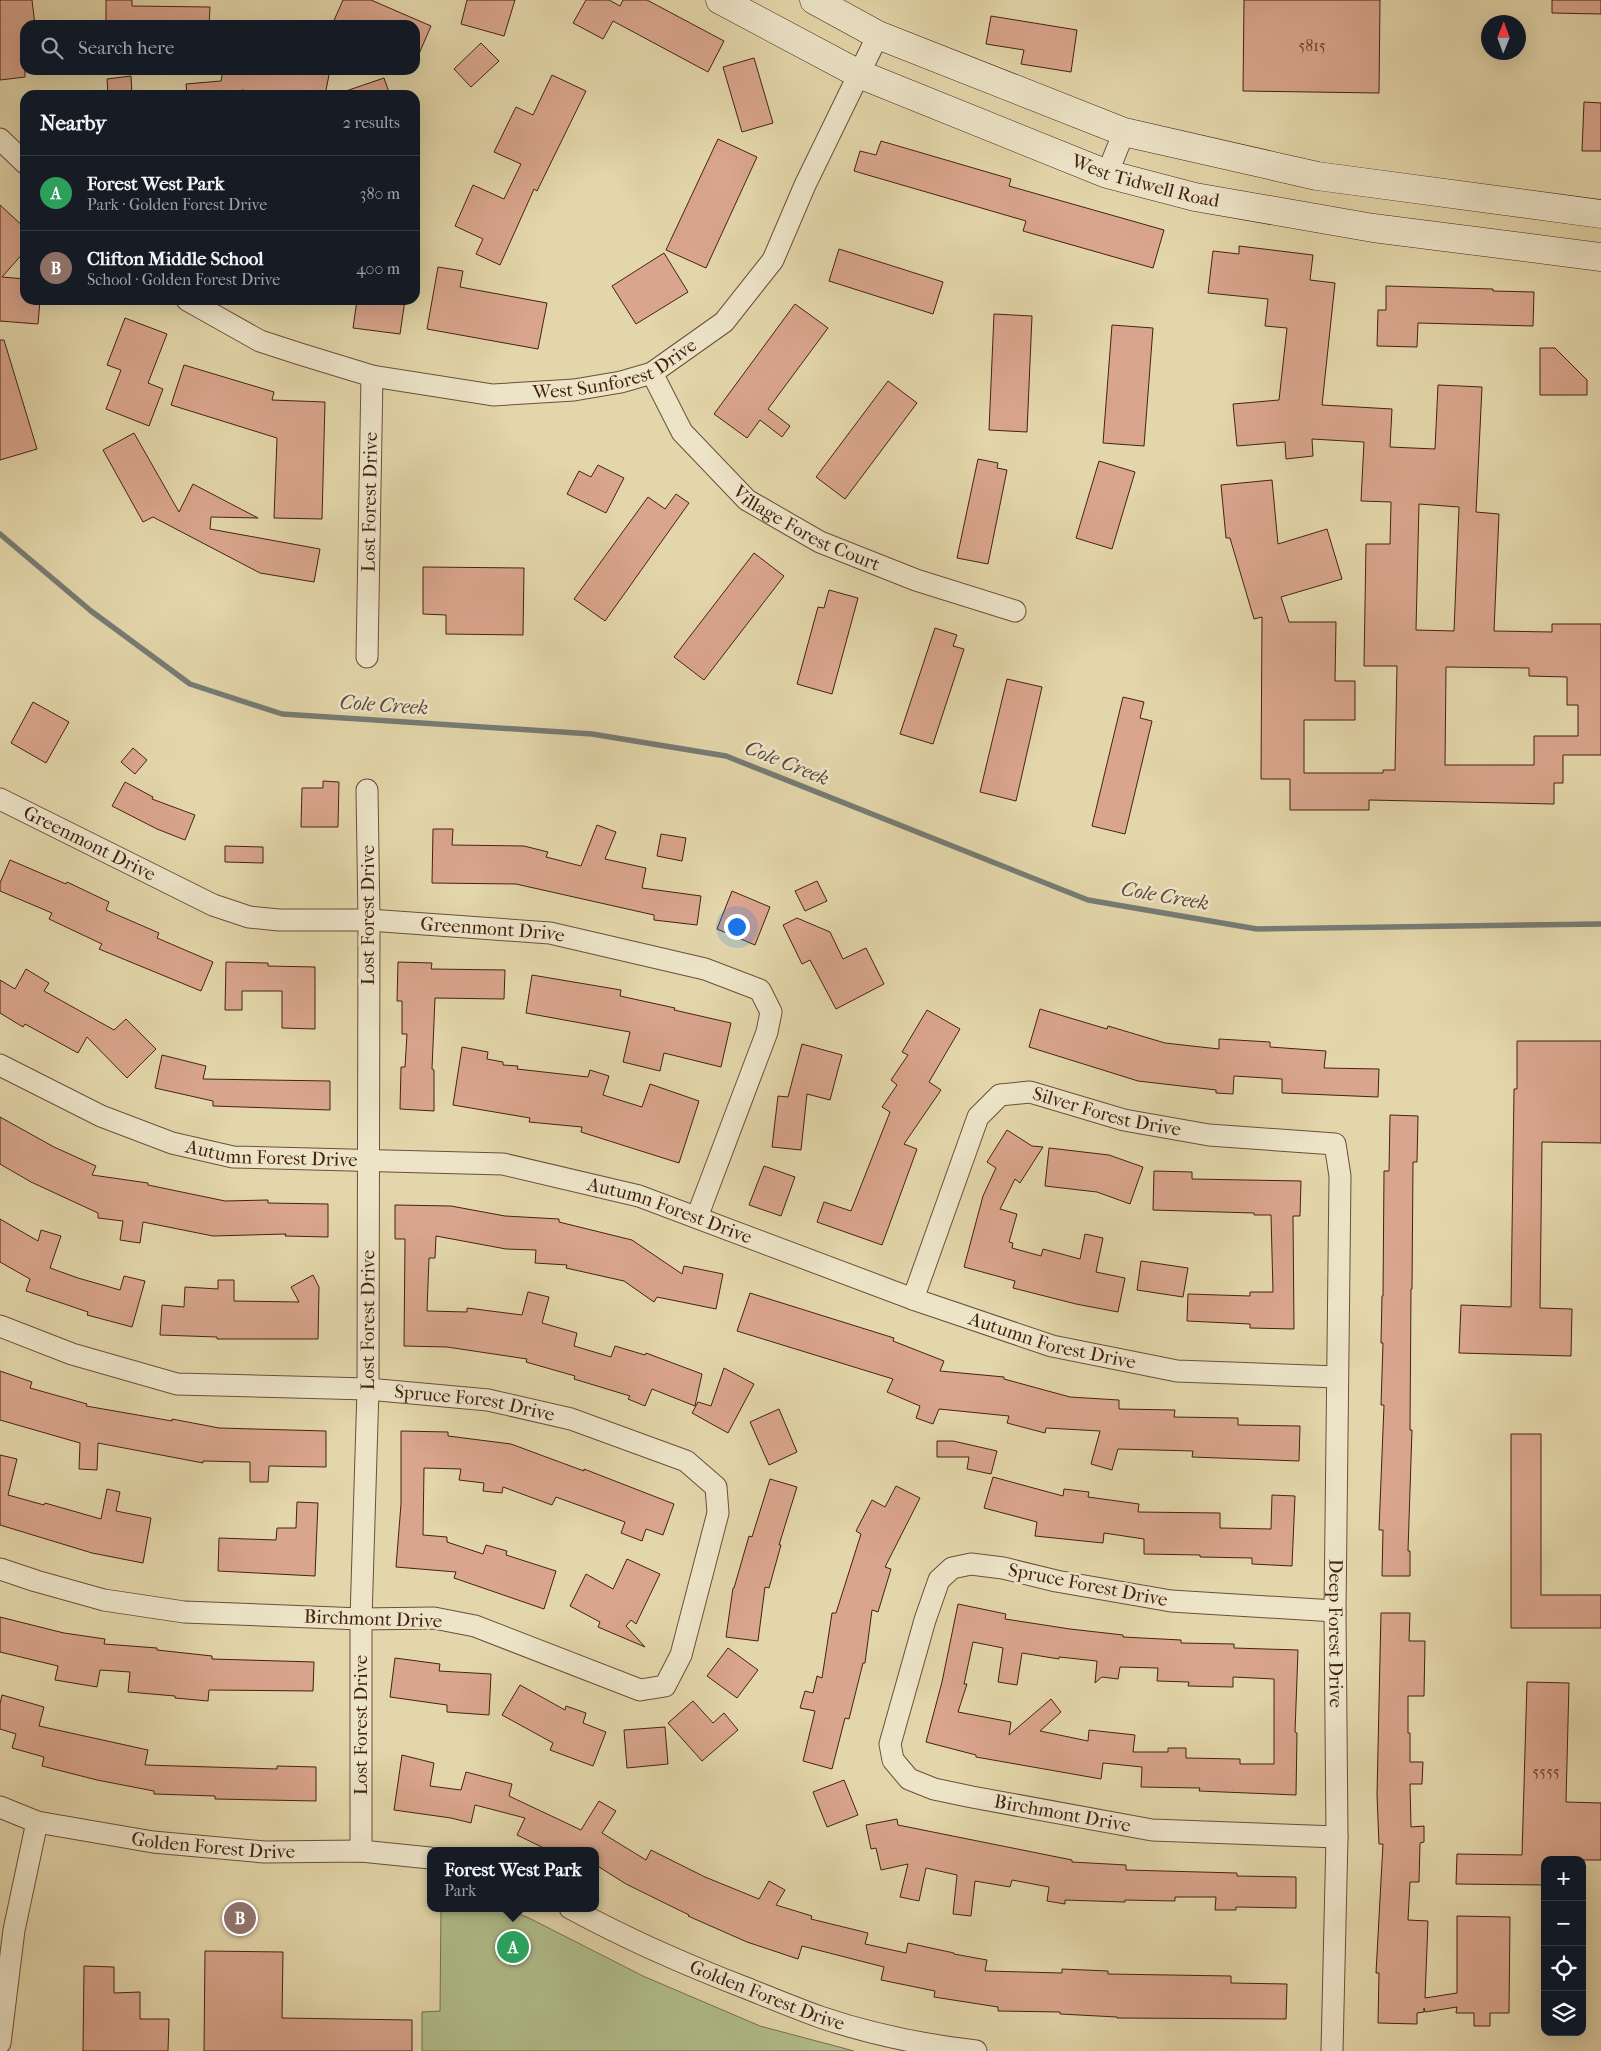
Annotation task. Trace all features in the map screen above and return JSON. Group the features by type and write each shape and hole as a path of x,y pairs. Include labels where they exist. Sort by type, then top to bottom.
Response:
{"main road":[{"name":"West Tidwell Road","path":"720,0 859,74 1107,174 1196,197 1373,228 1601,257"},
{"name":"West Tidwell Road","path":"814,0 878,35 1124,132 1317,176 1601,214"}],"street":[{"name":"West Sunforest Drive","path":"195,305 260,341 372,376 493,395 574,390 621,382 652,373 724,322 773,260 805,185 878,35"},
{"path":"1107,174 1124,132"},
{"path":"0,139 20,158"},
{"name":"Village Forest Court","path":"652,373 682,432 747,500 820,542 916,580 1015,611"},
{"name":"Lost Forest Drive","path":"367,657 372,376"},
{"name":"Lost Forest Drive","path":"361,1851 361,1618 368,1389 369,920 367,790"},
{"name":"Greenmont Drive","path":"0,800 213,905 249,917 279,920 369,920 550,933 705,969 760,990 771,1012 767,1032 696,1217"},
{"name":"Autumn Forest Drive","path":"0,1065 101,1116 172,1143 233,1157 503,1164 639,1196 913,1300 1052,1346 1177,1371 1337,1376"},
{"name":"Silver Forest Drive","path":"913,1300 978,1117 1000,1095 1030,1092 1124,1120 1208,1135 1335,1144 1340,1176 1340,1216"},
{"name":"Deep Forest Drive","path":"1332,2051 1337,1837 1335,1611 1340,1216"},
{"name":"Spruce Forest Drive","path":"0,1326 72,1354 177,1384 368,1389 488,1400 571,1419 686,1461 716,1487 718,1505 718,1513 699,1589"},
{"name":"Spruce Forest Drive","path":"912,1669 925,1620 939,1580 952,1568 971,1564 1003,1568 1056,1581 1171,1601 1335,1611"},
{"name":"Birchmont Drive","path":"0,1568 36,1581 104,1600 184,1612 361,1618 434,1618 475,1626 640,1690 665,1686 681,1655 699,1589"},
{"name":"Birchmont Drive","path":"912,1669 890,1744 893,1760 908,1779 934,1789 972,1797 1152,1830 1337,1837"},
{"name":"Golden Forest Drive","path":"0,1808 37,1822 163,1843 264,1852 361,1851 427,1858"},
{"path":"0,2043 14,1930 37,1822"},
{"name":"Golden Forest Drive","path":"577,1912 619,1935 721,1978 822,2017 876,2032 946,2047 976,2051"}],"green space":[{"path":"441,1912 513,1912 529,1918 643,1976 760,2026 854,2051 422,2051 422,2012 440,2011"}],"building":[{"path":"0,0 32,0 34,20 20,20 20,75 25,75 25,77 0,80"},
{"path":"106,0 132,0 132,6 210,7 209,20 106,20"},
{"path":"343,0 371,0 417,20 334,20"},
{"path":"467,0 515,0 504,36 461,24"},
{"path":"586,0 609,0 620,6 623,0 647,0 724,41 708,72 613,21 603,39 573,23"},
{"path":"1244,0 1380,0 1379,93 1243,91"},
{"path":"1552,0 1601,0 1601,14 1552,13"},
{"path":"991,16 1077,30 1071,72 1021,64 1024,50 986,44"},
{"path":"420,21 431,26 420,51"},
{"path":"481,43 499,61 471,87 454,69"},
{"path":"754,58 773,123 742,132 723,67"},
{"path":"222,75 329,75 326,90 187,90 186,84 221,81"},
{"path":"552,75 586,91 537,191 534,189 500,265 476,254 483,239 455,226 473,185 504,199 521,164 494,152 516,107 533,115"},
{"path":"131,76 132,90 108,90 107,79"},
{"path":"384,78 388,90 349,90"},
{"path":"1584,102 1601,103 1601,151 1582,151"},
{"path":"718,139 757,157 706,268 666,250"},
{"path":"881,141 1011,179 1009,186 1164,230 1153,268 1023,231 1026,221 854,171 860,151 876,155"},
{"path":"0,205 20,223 20,257 2,277 20,279 20,305 40,305 38,324 0,321"},
{"path":"1239,246 1313,255 1310,280 1335,283 1322,405 1392,409 1390,447 1435,449 1438,385 1482,387 1476,512 1499,514 1494,631 1552,632 1552,624 1601,624 1601,755 1563,755 1563,783 1554,783 1554,804 1369,800 1369,810 1290,810 1290,779 1261,779 1262,617 1254,619 1230,538 1226,538 1221,485 1272,480 1278,544 1327,529 1342,579 1281,597 1289,622 1336,622 1335,681 1355,681 1355,720 1304,720 1304,773 1383,773 1383,770 1395,770 1397,666 1364,666 1366,544 1390,544 1391,502 1361,501 1364,442 1312,439 1313,456 1286,459 1285,442 1237,446 1233,404 1279,400 1287,328 1265,326 1268,299 1208,293 1213,251 1239,254","holes":["1419,504 1459,507 1454,631 1416,630","1446,667 1529,668 1529,676 1567,677 1567,705 1578,705 1578,736 1534,736 1534,765 1445,765"]},
{"path":"839,249 943,282 933,314 829,281"},
{"path":"664,253 688,292 636,324 612,286"},
{"path":"438,267 463,271 460,287 547,303 538,349 427,329"},
{"path":"1386,286 1534,292 1533,326 1418,323 1417,347 1377,346 1378,310 1386,310"},
{"path":"795,304 828,328 768,409 790,426 782,437 760,420 747,438 714,414"},
{"path":"356,305 404,305 400,334 353,328"},
{"path":"994,314 1032,316 1027,432 989,430"},
{"path":"125,318 167,334 148,383 163,389 149,426 106,409 121,370 107,365"},
{"path":"1112,325 1153,328 1144,446 1103,443"},
{"path":"0,340 4,340 37,449 0,460"},
{"path":"1540,348 1555,348 1587,380 1587,395 1540,395"},
{"path":"184,365 274,392 272,400 325,402 322,519 274,518 277,438 171,405"},
{"path":"888,381 917,403 845,499 816,477"},
{"path":"134,433 179,512 193,484 258,518 211,517 210,529 320,549 314,582 260,573 153,517 143,522 103,450"},
{"path":"978,459 998,463 997,468 1007,470 988,564 957,558"},
{"path":"1099,461 1135,472 1112,549 1076,538"},
{"path":"598,465 624,478 606,513 567,494 579,471 591,477"},
{"path":"676,494 689,503 605,621 574,599 648,497 665,509"},
{"path":"754,553 784,576 704,680 674,657"},
{"path":"423,567 524,568 523,635 446,634 446,615 423,614"},
{"path":"829,590 858,598 832,694 797,684 818,607 824,608"},
{"path":"935,628 957,635 953,646 964,649 933,744 900,734"},
{"path":"1007,679 1042,687 1016,801 980,792"},
{"path":"1123,697 1144,702 1140,718 1152,721 1125,834 1092,826"},
{"path":"33,702 69,722 46,763 11,743"},
{"path":"133,748 147,760 135,774 121,762"},
{"path":"323,781 339,782 338,827 301,827 302,788 323,788"},
{"path":"125,782 153,797 152,799 195,815 185,840 157,829 112,806"},
{"path":"597,825 616,832 605,859 646,868 642,888 701,896 697,925 654,920 654,915 516,884 432,883 433,829 453,829 452,845 524,846 548,852 546,857 581,866"},
{"path":"661,834 686,838 682,861 657,856"},
{"path":"225,846 263,847 263,863 225,862"},
{"path":"10,860 66,884 67,882 109,902 106,910 159,933 157,938 213,962 201,991 99,949 102,944 49,919 52,913 0,891 0,883"},
{"path":"817,881 827,901 805,911 795,891"},
{"path":"732,891 770,907 755,945 717,929"},
{"path":"797,918 830,932 843,959 866,948 884,984 836,1009 810,960 802,964 783,925"},
{"path":"226,962 268,963 268,966 315,967 315,1029 282,1028 282,991 242,991 242,1010 225,1010"},
{"path":"398,962 432,963 431,969 505,970 504,999 435,998 432,1069 434,1070 434,1111 400,1109 401,1067 405,1067 407,1034 402,1034 402,1001 397,1001"},
{"path":"26,969 49,983 44,991 114,1030 126,1019 156,1049 127,1078 87,1037 78,1053 25,1024 23,1027 0,1013 0,980 15,989"},
{"path":"532,975 621,990 620,996 731,1023 721,1067 664,1053 660,1071 623,1062 630,1032 526,1013"},
{"path":"1040,1009 1107,1029 1108,1026 1165,1043 1219,1049 1219,1039 1270,1042 1270,1047 1326,1051 1324,1068 1379,1069 1378,1097 1282,1093 1282,1079 1234,1076 1233,1094 1216,1093 1216,1090 1138,1081 1029,1047"},
{"path":"927,1010 960,1029 929,1082 941,1090 904,1144 917,1149 882,1245 817,1222 824,1202 851,1211 890,1112 882,1107 897,1085 891,1080 908,1055 902,1052"},
{"path":"1517,1041 1601,1041 1601,1143 1542,1142 1540,1308 1572,1309 1571,1356 1459,1353 1461,1305 1511,1307 1514,1089 1517,1089"},
{"path":"802,1044 842,1055 830,1100 807,1094 801,1150 772,1147 778,1096 788,1097"},
{"path":"462,1047 488,1052 487,1059 503,1062 503,1065 518,1066 517,1069 588,1077 590,1070 609,1076 603,1095 642,1107 650,1084 699,1101 679,1163 581,1132 582,1127 529,1122 530,1118 453,1105"},
{"path":"162,1055 206,1066 203,1079 330,1081 330,1110 213,1106 213,1101 155,1088"},
{"path":"1390,1115 1418,1116 1417,1162 1413,1162 1410,1430 1412,1430 1408,1551 1410,1551 1410,1576 1382,1576 1383,1530 1379,1530 1384,1405 1381,1405 1383,1343 1381,1343 1384,1171 1389,1171"},
{"path":"0,1117 54,1147 96,1166 92,1175 148,1183 148,1185 225,1201 268,1200 268,1203 328,1204 328,1237 285,1236 286,1234 213,1236 143,1222 140,1243 120,1240 123,1221 98,1218 98,1213 31,1182 0,1164"},
{"path":"1007,1130 1032,1146 1043,1147 1020,1183 1015,1179 1000,1209 1017,1214 1009,1242 1013,1243 1012,1248 1041,1256 1043,1249 1080,1259 1085,1234 1103,1238 1096,1272 1125,1278 1118,1312 1076,1304 1013,1288 1015,1281 964,1267 983,1196 996,1168 987,1162"},
{"path":"1049,1148 1109,1155 1143,1167 1130,1204 1097,1192 1045,1186"},
{"path":"764,1166 795,1177 781,1216 749,1205"},
{"path":"1154,1171 1192,1172 1192,1179 1301,1181 1300,1216 1293,1216 1294,1329 1250,1328 1250,1324 1187,1321 1188,1294 1250,1296 1250,1292 1273,1292 1271,1215 1153,1210"},
{"path":"395,1205 451,1206 505,1216 559,1219 559,1222 632,1240 682,1274 684,1266 723,1274 716,1309 657,1297 654,1302 624,1281 566,1268 567,1265 535,1263 536,1250 506,1249 436,1236 435,1258 429,1258 427,1311 467,1312 467,1308 522,1315 528,1292 549,1297 542,1323 577,1333 574,1346 611,1357 615,1346 645,1355 646,1353 702,1374 695,1406 652,1389 645,1406 628,1399 630,1396 574,1379 575,1376 526,1362 527,1359 447,1347 404,1346 405,1239 395,1239"},
{"path":"0,1219 38,1241 41,1230 61,1236 50,1268 120,1290 124,1276 145,1281 132,1327 87,1315 88,1312 26,1291 30,1279 0,1262"},
{"path":"1141,1261 1188,1268 1183,1297 1137,1290"},
{"path":"313,1275 319,1287 318,1339 217,1339 217,1337 160,1335 162,1305 184,1307 185,1287 218,1289 218,1280 234,1280 234,1301 299,1302 291,1287"},
{"path":"750,1293 894,1338 893,1341 944,1361 940,1371 1004,1377 1004,1379 1070,1397 1119,1400 1119,1409 1175,1410 1174,1417 1238,1418 1238,1425 1300,1426 1299,1461 1192,1457 1193,1451 1118,1449 1112,1470 1091,1464 1100,1431 1046,1428 1045,1433 1007,1423 1009,1416 939,1409 933,1424 916,1418 920,1406 887,1392 893,1379 737,1331"},
{"path":"724,1368 754,1384 728,1433 692,1413 698,1402 711,1406"},
{"path":"0,1371 32,1382 30,1388 87,1404 86,1406 219,1428 326,1431 326,1467 269,1466 268,1482 250,1482 250,1462 203,1461 203,1463 98,1443 97,1470 79,1469 80,1443 0,1420"},
{"path":"779,1409 797,1452 769,1465 750,1422"},
{"path":"401,1431 448,1432 448,1436 511,1444 584,1471 584,1469 674,1504 663,1535 646,1529 642,1541 621,1533 625,1522 556,1497 552,1505 503,1487 502,1493 483,1491 484,1483 459,1480 461,1469 424,1468 423,1535 447,1537 447,1542 483,1554 486,1545 507,1551 506,1555 556,1571 544,1609 454,1578 456,1572 396,1567 401,1504"},
{"path":"1511,1434 1541,1434 1541,1595 1601,1595 1601,1628 1511,1628"},
{"path":"937,1441 953,1441 997,1451 991,1474 967,1469 969,1457 937,1457"},
{"path":"0,1455 17,1459 8,1495 101,1519 107,1489 120,1492 116,1511 151,1518 143,1563 92,1553 0,1525"},
{"path":"993,1477 1063,1496 1064,1489 1089,1492 1088,1497 1139,1504 1138,1512 1220,1513 1220,1528 1271,1529 1272,1495 1295,1496 1292,1566 1252,1564 1252,1558 1144,1554 1144,1539 1104,1533 1103,1543 1035,1536 1037,1522 984,1508"},
{"path":"770,1479 797,1487 779,1545 781,1545 769,1588 765,1587 758,1641 726,1637 733,1588 749,1536 752,1537"},
{"path":"896,1486 920,1498 885,1567 891,1569 878,1612 872,1610 865,1663 863,1663 849,1719 845,1718 832,1769 803,1761 815,1711 800,1708 805,1691 813,1693 817,1676 822,1678 832,1613 836,1613 861,1534 856,1531 872,1500 885,1507"},
{"path":"297,1502 318,1503 315,1576 218,1571 219,1538 276,1540 277,1528 296,1528"},
{"path":"627,1559 660,1574 636,1624 631,1620 626,1626 645,1647 598,1627 600,1622 570,1606 586,1574 613,1589"},
{"path":"958,1604 1006,1614 1005,1619 1123,1635 1123,1637 1181,1640 1181,1643 1234,1644 1234,1648 1298,1650 1295,1732 1297,1733 1296,1795 1199,1791 1200,1788 1141,1787 1142,1767 1103,1763 1101,1779 976,1757 976,1755 926,1742 942,1682","holes":["973,1642 1003,1648 998,1682 1017,1685 1022,1653 1059,1659 1059,1657 1097,1661 1095,1683 1102,1677 1118,1679 1120,1667 1158,1668 1157,1681 1189,1682 1188,1686 1233,1687 1233,1677 1274,1679 1274,1764 1240,1764 1240,1759 1186,1758 1186,1748 1168,1748 1168,1752 1133,1752 1135,1735 1089,1730 1088,1741 1040,1731 1061,1712 1051,1699 1009,1735 1011,1722 958,1712 967,1684 964,1684"]},
{"path":"1381,1613 1410,1613 1409,1641 1425,1641 1424,1696 1408,1696 1410,1762 1423,1762 1422,1784 1410,1784 1411,1827 1424,1826 1424,1842 1420,1843 1419,1882 1410,1882 1408,1920 1428,1921 1425,1998 1457,1993 1457,1916 1510,1917 1509,2013 1490,2013 1490,2026 1474,2026 1474,2013 1456,2013 1457,2007 1425,2012 1424,2008 1424,2012 1417,2013 1417,2024 1378,2023 1379,1973 1376,1973 1383,1844 1379,1844 1377,1795"},
{"path":"0,1617 64,1633 105,1639 104,1644 157,1648 157,1650 212,1656 212,1659 314,1662 313,1691 209,1690 208,1701 128,1692 130,1672 100,1670 97,1687 55,1680 58,1666 0,1652"},
{"path":"728,1648 758,1670 737,1698 707,1676"},
{"path":"395,1658 440,1664 439,1671 491,1674 489,1715 447,1712 447,1705 390,1697"},
{"path":"1527,1682 1569,1683 1566,1802 1601,1803 1601,1860 1586,1860 1586,1856 1541,1856 1541,1885 1456,1884 1457,1854 1522,1855"},
{"path":"520,1685 565,1710 566,1706 586,1713 583,1723 606,1732 593,1766 550,1750 553,1743 502,1715"},
{"path":"2,1695 44,1707 39,1726 148,1750 145,1765 277,1769 277,1766 316,1767 316,1801 215,1799 215,1796 154,1794 154,1791 97,1780 42,1766 44,1757 12,1748 16,1734 0,1729"},
{"path":"693,1701 713,1723 724,1713 738,1730 702,1761 668,1723"},
{"path":"665,1727 668,1764 627,1768 624,1730"},
{"path":"402,1755 434,1763 430,1786 461,1790 466,1772 512,1784 509,1796 581,1830 599,1801 616,1811 602,1833 646,1860 651,1850 705,1877 759,1899 769,1881 785,1890 776,1905 812,1916 811,1919 868,1933 865,1944 906,1953 908,1943 987,1960 985,1971 1062,1973 1062,1969 1108,1971 1108,1974 1231,1976 1231,1983 1287,1984 1286,2019 1117,2018 1060,2014 1060,2012 998,2011 998,2007 934,1997 935,1991 881,1980 884,1967 802,1946 798,1959 747,1942 688,1916 626,1884 599,1867 599,1847 542,1847 517,1835 525,1818 475,1805 471,1823 451,1818 394,1810"},
{"path":"844,1780 858,1815 827,1827 813,1792"},
{"path":"897,1819 898,1825 1072,1860 1072,1862 1126,1865 1126,1870 1237,1873 1237,1876 1296,1877 1296,1908 1236,1907 1236,1910 1215,1910 1216,1897 1175,1897 1175,1901 1125,1900 1125,1902 1065,1900 1065,1904 1047,1901 1049,1887 1012,1880 1010,1887 975,1881 971,1916 953,1914 957,1875 926,1868 919,1901 900,1897 908,1864 881,1870 876,1848 871,1849 866,1825"},
{"path":"205,1951 283,1952 282,2018 412,2020 412,2051 204,2051"},
{"path":"84,1966 114,1967 114,1993 140,1992 140,2019 169,2019 168,2051 83,2051"}],"waterway":[{"name":"Cole Creek","path":"0,534 91,611 190,684 282,714 592,734 726,756 1088,900 1257,929 1601,924"}],"place":[{"name":"Clifton Middle School","path":"240,1918"},
{"name":"Forest West Park","path":"513,1947"}]}
